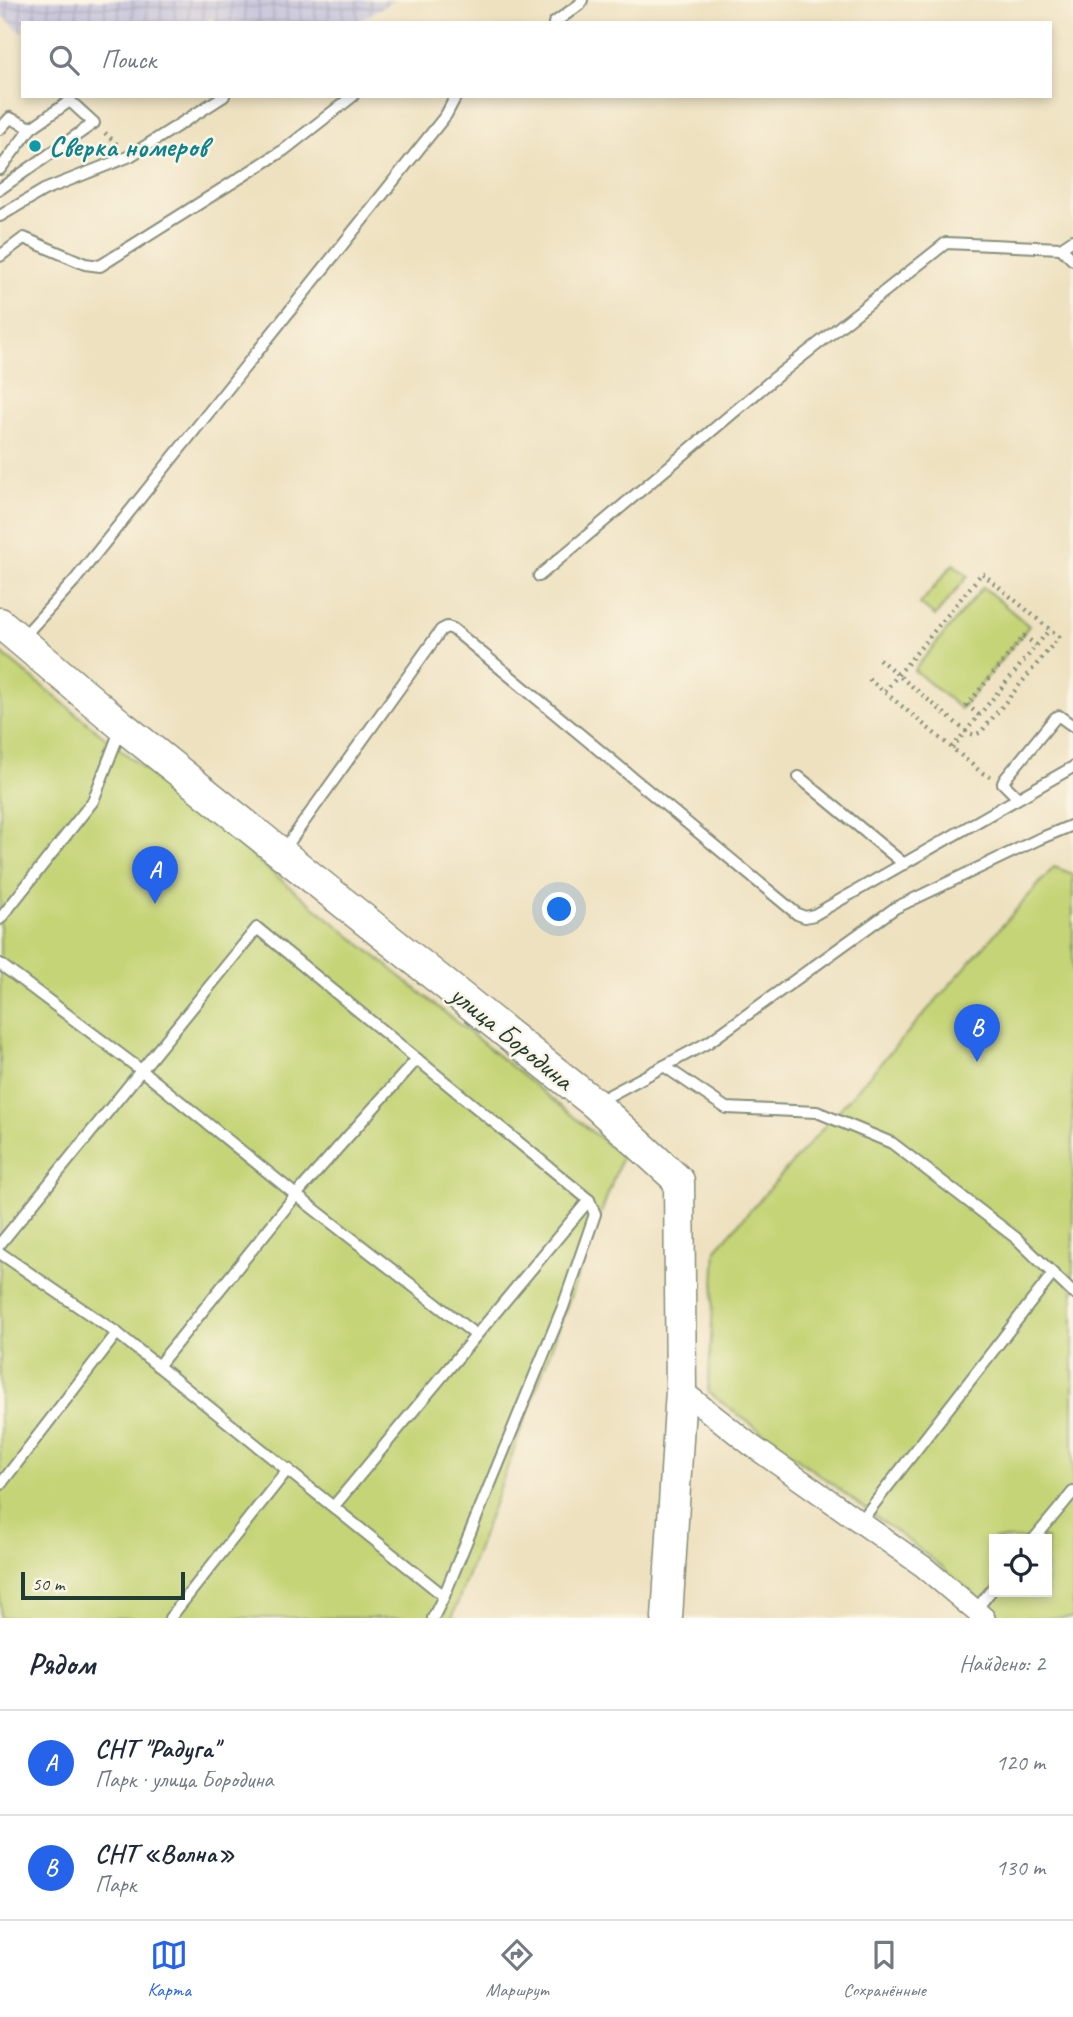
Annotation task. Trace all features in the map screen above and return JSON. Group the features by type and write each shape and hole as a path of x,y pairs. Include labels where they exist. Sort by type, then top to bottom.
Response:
{"main road":[{"name":"улица Бородина","path":"10,632 122,726 594,1103 679,1181 681,1390 667,1618"}],"street":[{"path":"681,1390 751,1445 924,1567 979,1614"}],"lane":[{"path":"557,21 582,0"},
{"path":"0,216 44,190 130,156 221,98"},
{"path":"0,256 24,238 85,264 100,265 284,150 350,98"},
{"path":"10,632 92,558 446,115 455,98"},
{"path":"0,169 31,128 69,101 94,123 0,189"},
{"path":"0,130 10,118 31,128"},
{"path":"539,576 772,380 946,243 1061,248 1073,240"},
{"path":"1061,248 1073,260"},
{"path":"282,853 441,630 447,626 797,914 805,917 814,915 1073,767"},
{"path":"1018,798 1003,783 1055,718 1059,716 1073,726"},
{"path":"0,919 93,801 122,726"},
{"path":"799,777 904,864"},
{"path":"594,1103 709,1042 895,908 1073,825"},
{"path":"0,1244 257,928 589,1200 595,1214 563,1307 433,1618"},
{"path":"0,964 141,1070 476,1335"},
{"path":"158,1366 296,1195 418,1059"},
{"path":"664,1066 726,1108 817,1112 892,1143 1016,1238 1073,1293"},
{"path":"334,1506 589,1200"},
{"path":"0,1253 117,1334 444,1596"},
{"path":"860,1522 1052,1275"},
{"path":"0,1485 117,1334"},
{"path":"170,1618 288,1469"},
{"path":"1038,1534 1073,1492"},
{"path":"979,1614 989,1596"}],"path":[{"path":"94,123 130,156"},
{"path":"879,659 898,675 966,731 975,735 981,732 1059,637 982,573 898,675 884,692"},
{"path":"951,748 1050,629"},
{"path":"979,715 967,705 983,685 1024,636 1036,645"},
{"path":"869,679 981,772 1003,783"}],"shaded area":[{"path":"0,0 394,0 359,21 216,21 213,17 206,21 21,21 21,32 0,14"}],"green space":[{"path":"953,564 968,576 935,616 920,604"},
{"path":"983,587 1029,626 961,709 914,670"},
{"path":"0,652 622,1156 452,1618 0,1618"},
{"path":"1054,867 1073,874 1073,1618 1002,1618 926,1554 708,1392 716,1249"}],"place":[{"name":"Сверка номеров","path":"35,146"},
{"name":"СНТ \"Радуга\"","path":"155,904"},
{"name":"СНТ «Волна»","path":"977,1062"}]}
